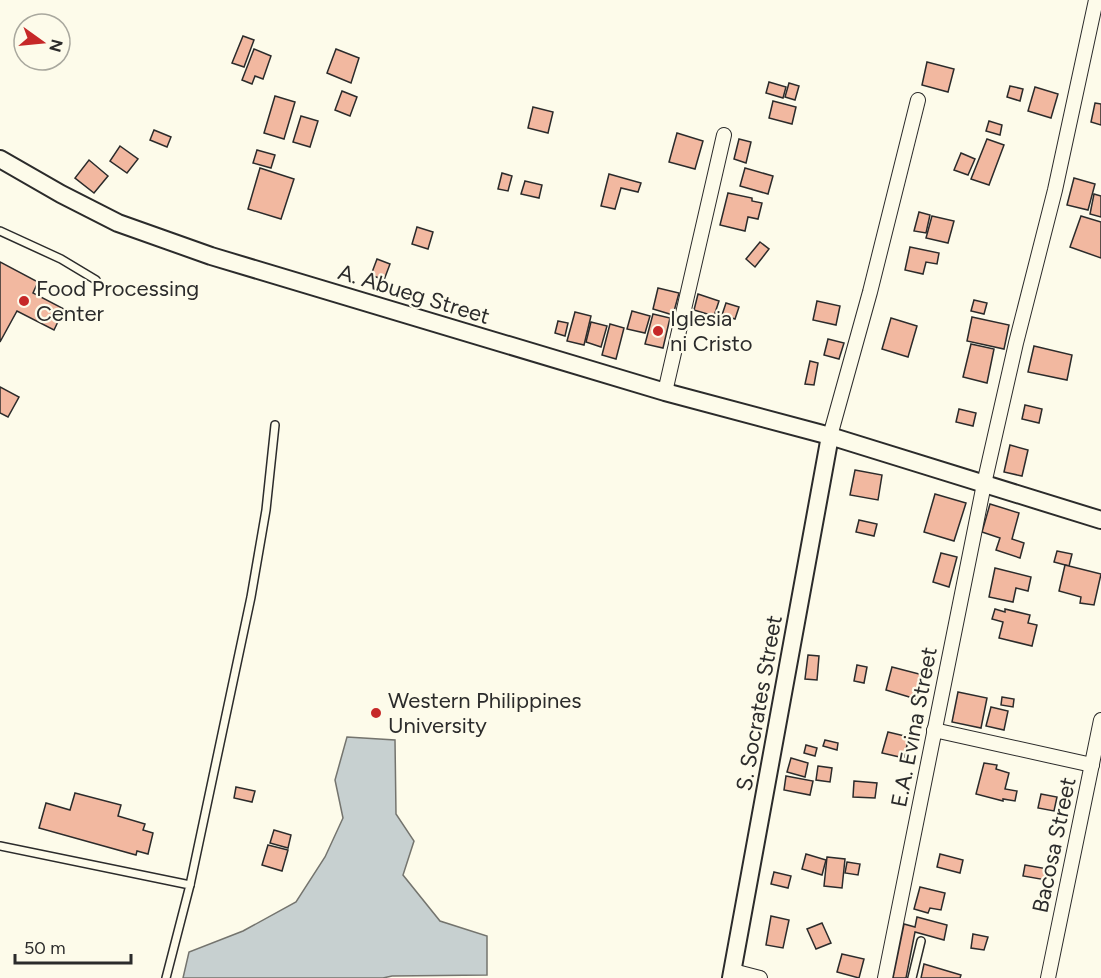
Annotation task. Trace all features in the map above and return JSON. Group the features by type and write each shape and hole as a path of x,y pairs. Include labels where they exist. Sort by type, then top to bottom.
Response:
{"street":[{"name":"E.A. Evina Street","path":"885,978 984,484 1016,343 1055,190 1096,0"},
{"path":"830,436 870,291 918,100"},
{"path":"665,392 724,135"},
{"name":"A. Abueg Street","path":"0,159 118,223 211,256 665,392 830,436 1101,520"},
{"name":"S. Socrates Street","path":"732,974 830,436"},
{"name":"Bacosa Street","path":"1048,978 1101,720"},
{"path":"934,730 1092,765"},
{"path":"732,974 760,978"}],"lane":[{"path":"0,231 61,259 96,279"},
{"path":"166,978 190,885 251,597 266,510 275,425"},
{"path":"0,846 190,885"},
{"path":"912,978 921,941"}],"shaded area":[{"path":"347,737 395,740 396,814 414,841 403,875 440,921 487,936 487,975 383,978 183,978 189,952 243,931 296,902 325,857 343,818 335,780"}],"building":[{"path":"243,36 254,40 244,67 232,63"},
{"path":"254,49 271,56 263,79 255,76 252,84 242,80"},
{"path":"336,49 359,58 351,83 327,73"},
{"path":"927,62 954,69 948,92 922,85"},
{"path":"769,82 786,87 783,98 766,93"},
{"path":"789,83 799,86 795,100 785,97"},
{"path":"1010,86 1023,89 1020,101 1007,97"},
{"path":"1035,87 1058,94 1051,118 1028,111"},
{"path":"342,91 357,97 350,116 335,110"},
{"path":"275,96 295,102 284,139 264,133"},
{"path":"773,101 796,107 792,124 769,118"},
{"path":"1095,103 1101,104 1101,125 1091,122"},
{"path":"533,107 553,112 548,133 528,128"},
{"path":"301,116 318,121 310,147 293,142"},
{"path":"989,121 1002,125 1000,135 986,131"},
{"path":"154,130 171,137 167,147 150,140"},
{"path":"677,133 703,141 695,169 669,162"},
{"path":"739,139 751,142 746,163 734,159"},
{"path":"987,139 1004,145 989,185 971,179"},
{"path":"120,146 138,159 127,173 110,161"},
{"path":"257,150 275,155 271,168 253,163"},
{"path":"961,153 975,159 968,175 954,170"},
{"path":"89,160 108,176 94,193 75,178"},
{"path":"260,168 294,179 281,219 248,209"},
{"path":"745,168 773,176 768,194 740,186"},
{"path":"502,173 512,176 508,191 498,189"},
{"path":"609,174 641,183 638,192 621,188 615,209 601,206"},
{"path":"1074,178 1095,184 1088,210 1067,205"},
{"path":"525,181 542,185 539,198 521,194"},
{"path":"728,193 752,198 752,201 762,203 758,219 748,217 745,231 720,225"},
{"path":"1094,194 1101,196 1101,217 1090,214"},
{"path":"919,212 930,215 926,233 914,231"},
{"path":"932,216 954,221 948,243 926,238"},
{"path":"1081,216 1101,222 1101,258 1070,247"},
{"path":"417,227 433,232 428,249 412,244"},
{"path":"760,242 769,249 755,267 746,259"},
{"path":"910,247 939,253 937,264 926,262 923,274 905,270"},
{"path":"377,259 390,264 384,280 371,275"},
{"name":"Food Processing Center","path":"0,262 38,282 33,293 64,309 54,330 17,311 0,342"},
{"path":"658,288 679,293 673,315 653,309"},
{"path":"698,294 719,301 714,316 694,310"},
{"path":"974,300 987,303 984,314 971,311"},
{"path":"817,301 840,306 836,325 813,320"},
{"path":"726,303 739,307 735,319 722,315"},
{"path":"632,311 650,316 645,333 627,329"},
{"path":"575,312 591,316 584,345 567,341"},
{"name":"Iglesia ni Cristo","path":"653,314 670,318 663,348 645,344"},
{"path":"972,317 1009,325 1004,349 967,341"},
{"path":"891,318 917,326 908,357 882,349"},
{"path":"558,321 568,323 565,336 555,333"},
{"path":"591,322 607,326 601,347 586,342"},
{"path":"610,324 624,328 616,359 602,355"},
{"path":"828,339 844,343 839,359 824,355"},
{"path":"971,344 994,349 987,383 963,377"},
{"path":"1034,346 1072,355 1067,380 1028,372"},
{"path":"810,361 818,363 814,385 805,384"},
{"path":"0,387 19,397 8,417 0,413"},
{"path":"1025,405 1042,409 1039,423 1022,419"},
{"path":"959,409 976,413 973,426 956,422"},
{"path":"1010,445 1028,450 1022,476 1004,472"},
{"path":"855,470 882,475 878,500 850,495"},
{"path":"935,494 966,503 954,541 924,532"},
{"path":"990,504 1019,513 1012,539 1024,543 1020,558 996,550 1000,538 982,532"},
{"path":"859,520 877,524 874,536 856,532"},
{"path":"1057,551 1072,554 1069,566 1054,562"},
{"path":"941,553 957,557 949,587 933,582"},
{"path":"1065,565 1101,574 1094,605 1080,603 1081,597 1059,591"},
{"path":"995,568 1031,577 1028,591 1016,588 1013,602 989,597"},
{"path":"995,609 1030,615 1028,623 1037,625 1032,646 999,638 1003,622 992,619"},
{"path":"808,655 819,656 817,680 805,679"},
{"path":"857,665 867,667 864,683 854,681"},
{"path":"892,667 923,675 916,699 886,690"},
{"path":"958,692 987,698 981,728 952,722"},
{"path":"1002,697 1014,699 1013,707 1001,705"},
{"path":"991,707 1008,711 1004,730 986,726"},
{"path":"888,732 909,737 904,758 882,753"},
{"path":"825,740 838,743 837,750 823,746"},
{"path":"806,745 817,748 815,756 804,753"},
{"path":"791,758 808,763 805,777 787,772"},
{"path":"984,763 997,765 996,769 1009,773 1005,789 1017,791 1015,801 1003,799 1003,801 976,794"},
{"path":"818,766 832,768 830,782 816,780"},
{"path":"786,776 813,781 810,795 784,790"},
{"path":"854,781 877,783 875,798 853,797"},
{"path":"236,787 255,791 252,802 234,798"},
{"path":"75,793 121,805 118,816 145,824 143,830 153,833 148,854 137,851 136,855 39,828 46,803 70,810"},
{"path":"1041,794 1057,797 1054,811 1038,808"},
{"path":"274,830 291,835 288,848 270,843"},
{"path":"268,845 288,850 282,871 262,865"},
{"path":"806,854 826,860 822,875 802,869"},
{"path":"940,854 963,860 960,873 937,867"},
{"path":"827,857 845,859 842,888 824,886"},
{"path":"847,862 860,864 858,875 845,873"},
{"path":"1025,865 1048,869 1046,880 1023,876"},
{"path":"774,872 791,876 788,888 771,884"},
{"path":"920,887 945,893 941,910 930,908 928,913 914,909"},
{"path":"771,916 789,920 783,948 766,945"},
{"path":"917,917 947,925 944,940 915,932 906,978 893,978 904,924 915,927"},
{"path":"822,923 831,943 816,949 807,929"},
{"path":"973,934 988,937 984,950 971,948"},
{"path":"842,954 864,959 859,978 837,972"},
{"path":"924,964 961,975 960,978 921,978"}],"place":[{"name":"Food Processing Center","path":"24,301"},
{"name":"Iglesia ni Cristo","path":"658,331"},
{"name":"Western Philippines University","path":"376,713"}]}
